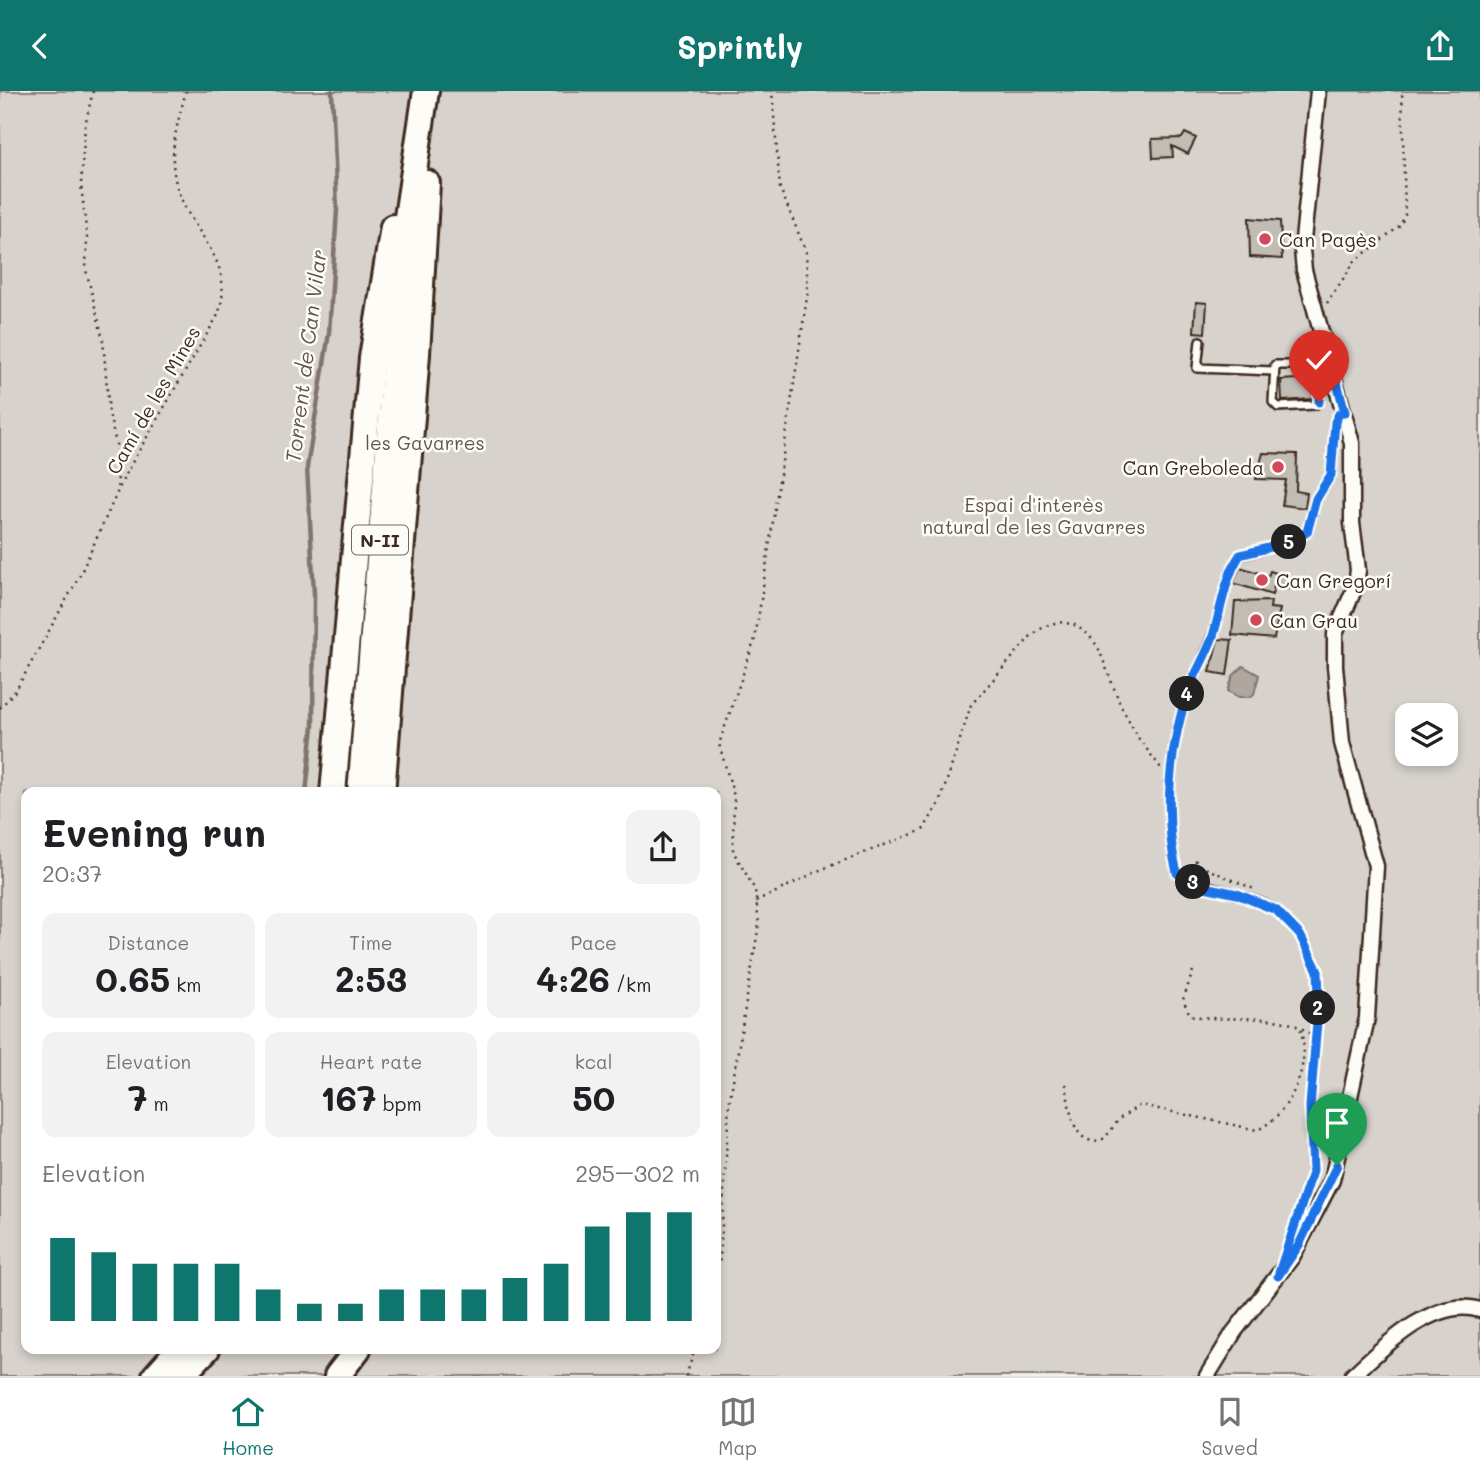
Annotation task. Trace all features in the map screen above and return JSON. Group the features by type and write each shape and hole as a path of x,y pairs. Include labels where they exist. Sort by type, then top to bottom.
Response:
{"highway":[{"name":"N-II","path":"360,787 401,288 415,156 426,91"},
{"path":"382,787 417,354 429,148 436,91"},
{"path":"334,787 375,333 396,217 415,156"},
{"path":"136,1376 154,1354"},
{"path":"155,1376 175,1354"},
{"path":"181,1376 202,1354"},
{"path":"337,1376 354,1354"}],"street":[{"path":"1207,1376 1234,1332 1292,1257 1332,1180 1366,1026 1376,866 1342,743 1335,666 1335,634 1356,585 1358,570 1352,523 1352,443 1304,270 1302,250 1318,91"},
{"path":"1352,1376 1393,1338 1418,1322 1460,1307 1480,1310"}],"lane":[{"path":"1294,365 1275,365 1273,402 1278,407 1315,405 1319,402 1318,346 1325,339"},
{"path":"1200,341 1197,368 1274,371"},
{"path":"1276,910 1237,894 1200,886 1177,873 1170,844 1171,781 1184,703 1209,647 1231,570 1240,555 1291,542 1307,532 1316,499 1331,475 1335,422 1339,414 1345,412"}],"path":[{"path":"93,91 85,125 82,184 87,237 86,270 103,339 109,414 118,456 117,495"},
{"name":"Camí de les Mines","path":"0,708 16,690 80,575 117,495 218,315 223,299 224,285 218,262 177,188 173,156 186,91"},
{"path":"721,1242 729,1105 759,925 755,890 733,851 734,796 719,744 755,639 808,291 806,252 780,188 772,91"},
{"path":"1317,317 1355,261 1400,226 1405,215 1402,91"},
{"path":"757,902 820,870 923,830 940,802 971,705 1031,636 1058,622 1073,624 1088,634 1098,647 1139,739 1171,781"},
{"path":"1276,910 1300,935 1316,964 1319,998 1310,1106 1313,1170 1298,1215"},
{"path":"1194,971 1183,1000 1190,1015 1254,1019 1299,1027 1315,1038"},
{"path":"1066,1084 1074,1127 1082,1136 1092,1141 1105,1138 1119,1119 1140,1105 1256,1130 1271,1119 1295,1088 1304,1050 1299,1027"},
{"path":"686,1376 693,1354"}],"green space":[{"name":"Espai d'interès natural de les Gavarres","path":"0,91 1480,91 1480,1376 0,1376"}],"shaded area":[{"path":"1243,666 1259,675 1254,694 1250,697 1239,697 1228,691 1233,676"}],"building":[{"path":"1185,133 1196,138 1188,154 1172,146 1173,157 1153,158 1152,139 1182,138"},
{"name":"Can Pagès","path":"1249,218 1280,221 1282,259 1250,257"},
{"path":"1196,302 1207,303 1205,333 1194,332"},
{"path":"1312,378 1313,399 1282,401 1281,380"},
{"name":"Can Greboleda","path":"1263,453 1297,454 1296,491 1307,493 1305,508 1282,505 1286,480 1256,479"},
{"name":"Can Gregorí","path":"1240,567 1268,576 1270,571 1292,578 1289,589 1274,586 1272,595 1233,583"},
{"name":"Can Grau","path":"1271,601 1270,608 1280,609 1274,639 1232,635 1235,602"},
{"path":"1218,639 1232,640 1227,675 1210,672"}],"waterway":[{"name":"Torrent de Can Vilar","path":"307,787 313,726 314,594 307,467 329,333 337,210 332,91"}],"place":[{"name":"Can Pagès","path":"1265,239"},
{"name":"Can Greboleda","path":"1278,467"},
{"name":"Can Gregorí","path":"1262,580"},
{"name":"Can Grau","path":"1256,620"}],"route":[{"path":"1319,402 1318,346 1325,339 1345,412 1339,414 1335,422 1331,475 1328,484 1316,499 1311,524 1304,535 1291,542 1240,555 1234,563 1209,647 1184,703 1171,781 1170,844 1177,873 1200,886 1256,900 1285,917 1306,945 1318,971 1319,998 1310,1106 1312,1179 1279,1265 1278,1276 1299,1245 1337,1165"}],"park label":[{"name":"les Gavarres","path":"425,442"}]}
